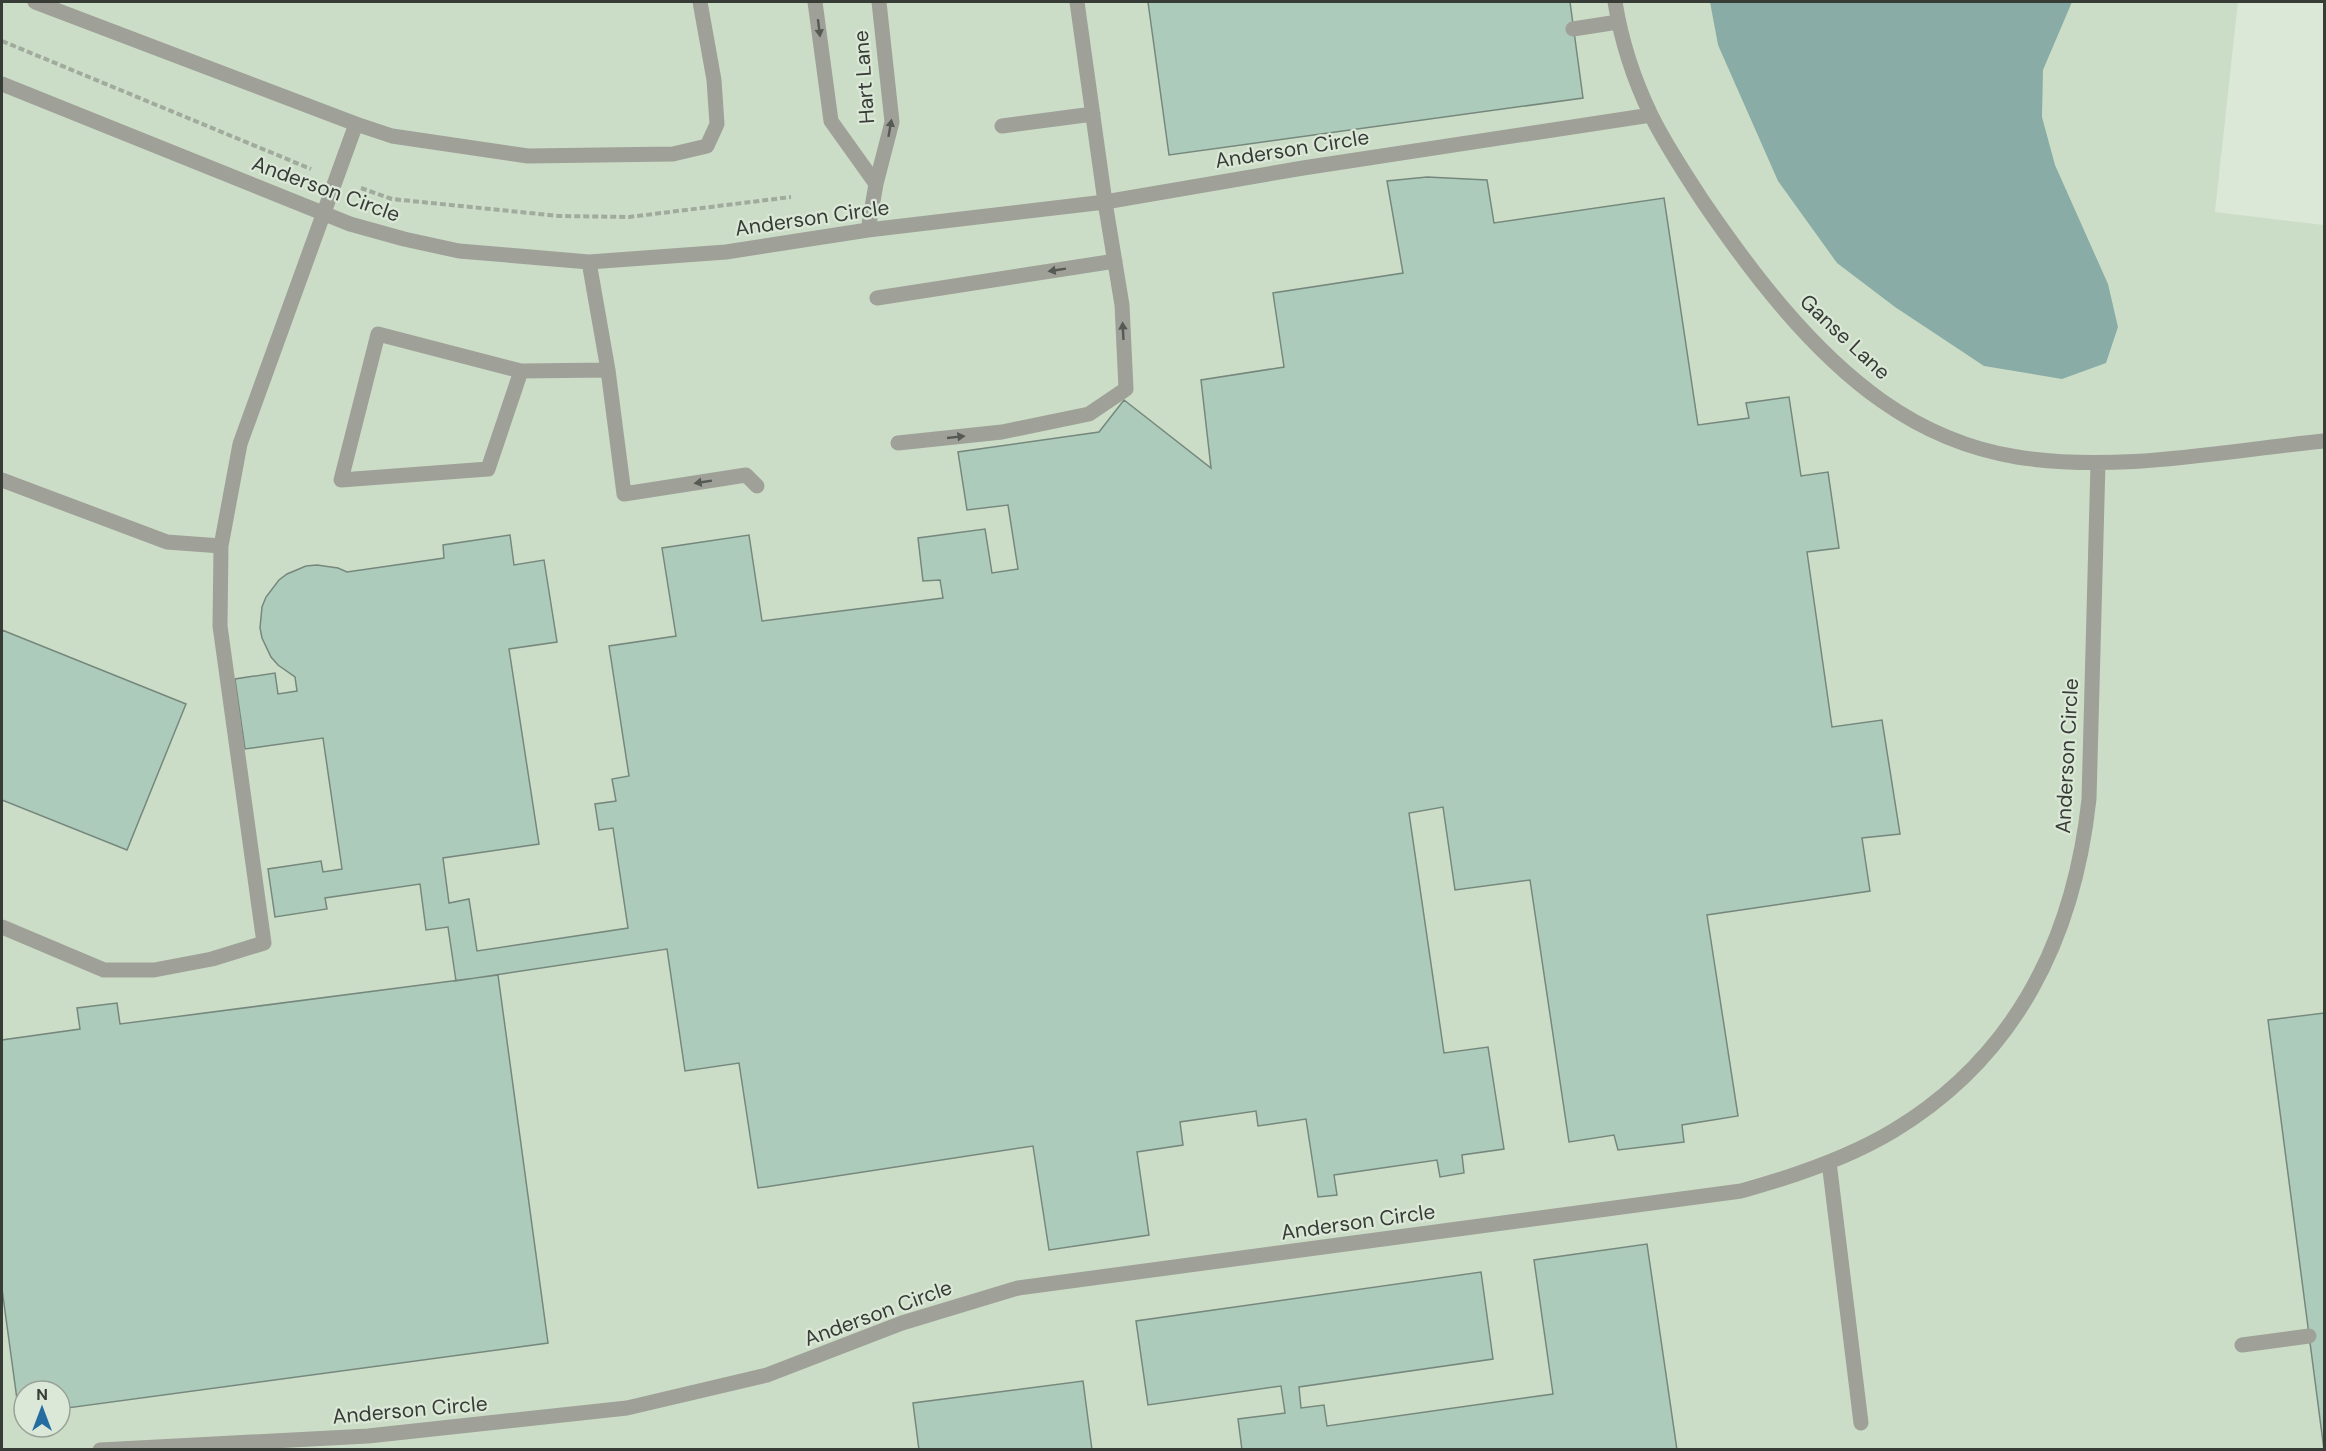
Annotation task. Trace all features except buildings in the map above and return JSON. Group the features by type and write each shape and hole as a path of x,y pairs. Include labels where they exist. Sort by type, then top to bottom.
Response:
{"street":[{"path":"35,2 392,136 528,156 673,154 707,146 717,124 714,80 700,2"},
{"name":"Hart Lane","path":"815,2 831,121 876,184"},
{"name":"Hart Lane","path":"868,230 876,184 892,122 879,2"},
{"path":"898,443 1002,432 1089,414 1126,389 1122,305 1077,2"},
{"name":"Ganse Lane","path":"1615,2 1618,22 1639,89 1651,115 1677,163 1726,235 1783,308 1857,381 1882,401 1917,423 1956,442 2015,457 2098,463 2325,441"},
{"path":"1573,29 1618,22"},
{"name":"Anderson Circle","path":"2,84 350,224 459,251 589,262 726,252 868,230 1105,202 1303,168 1651,115"},
{"path":"1002,126 1093,114"},
{"path":"2,927 104,970 154,970 212,959 264,943 220,626 221,546 240,444 356,124"},
{"path":"877,297 1114,261"},
{"path":"589,262 608,370 624,494 746,475 757,486"},
{"path":"521,371 488,469 341,480 378,334 521,371 608,370"},
{"name":"Anderson Circle","path":"100,1449 369,1436 627,1408 767,1375 902,1323 1018,1288 1741,1191 1828,1162 1893,1131 1943,1095 1979,1060 2018,1012 2046,963 2066,916 2085,841 2090,800 2098,463"},
{"path":"2,480 167,542 221,546"},
{"path":"1828,1162 1861,1423"},
{"path":"2242,1345 2309,1336"}],"shaded area":[{"path":"2,2 2238,2 2215,212 2324,225 2324,1449 2,1450"}],"water":[{"path":"1710,2 2072,2 2043,70 2042,117 2055,165 2108,284 2118,327 2106,363 2062,379 1984,366 1895,307 1837,263 1778,181 1718,45"}]}
